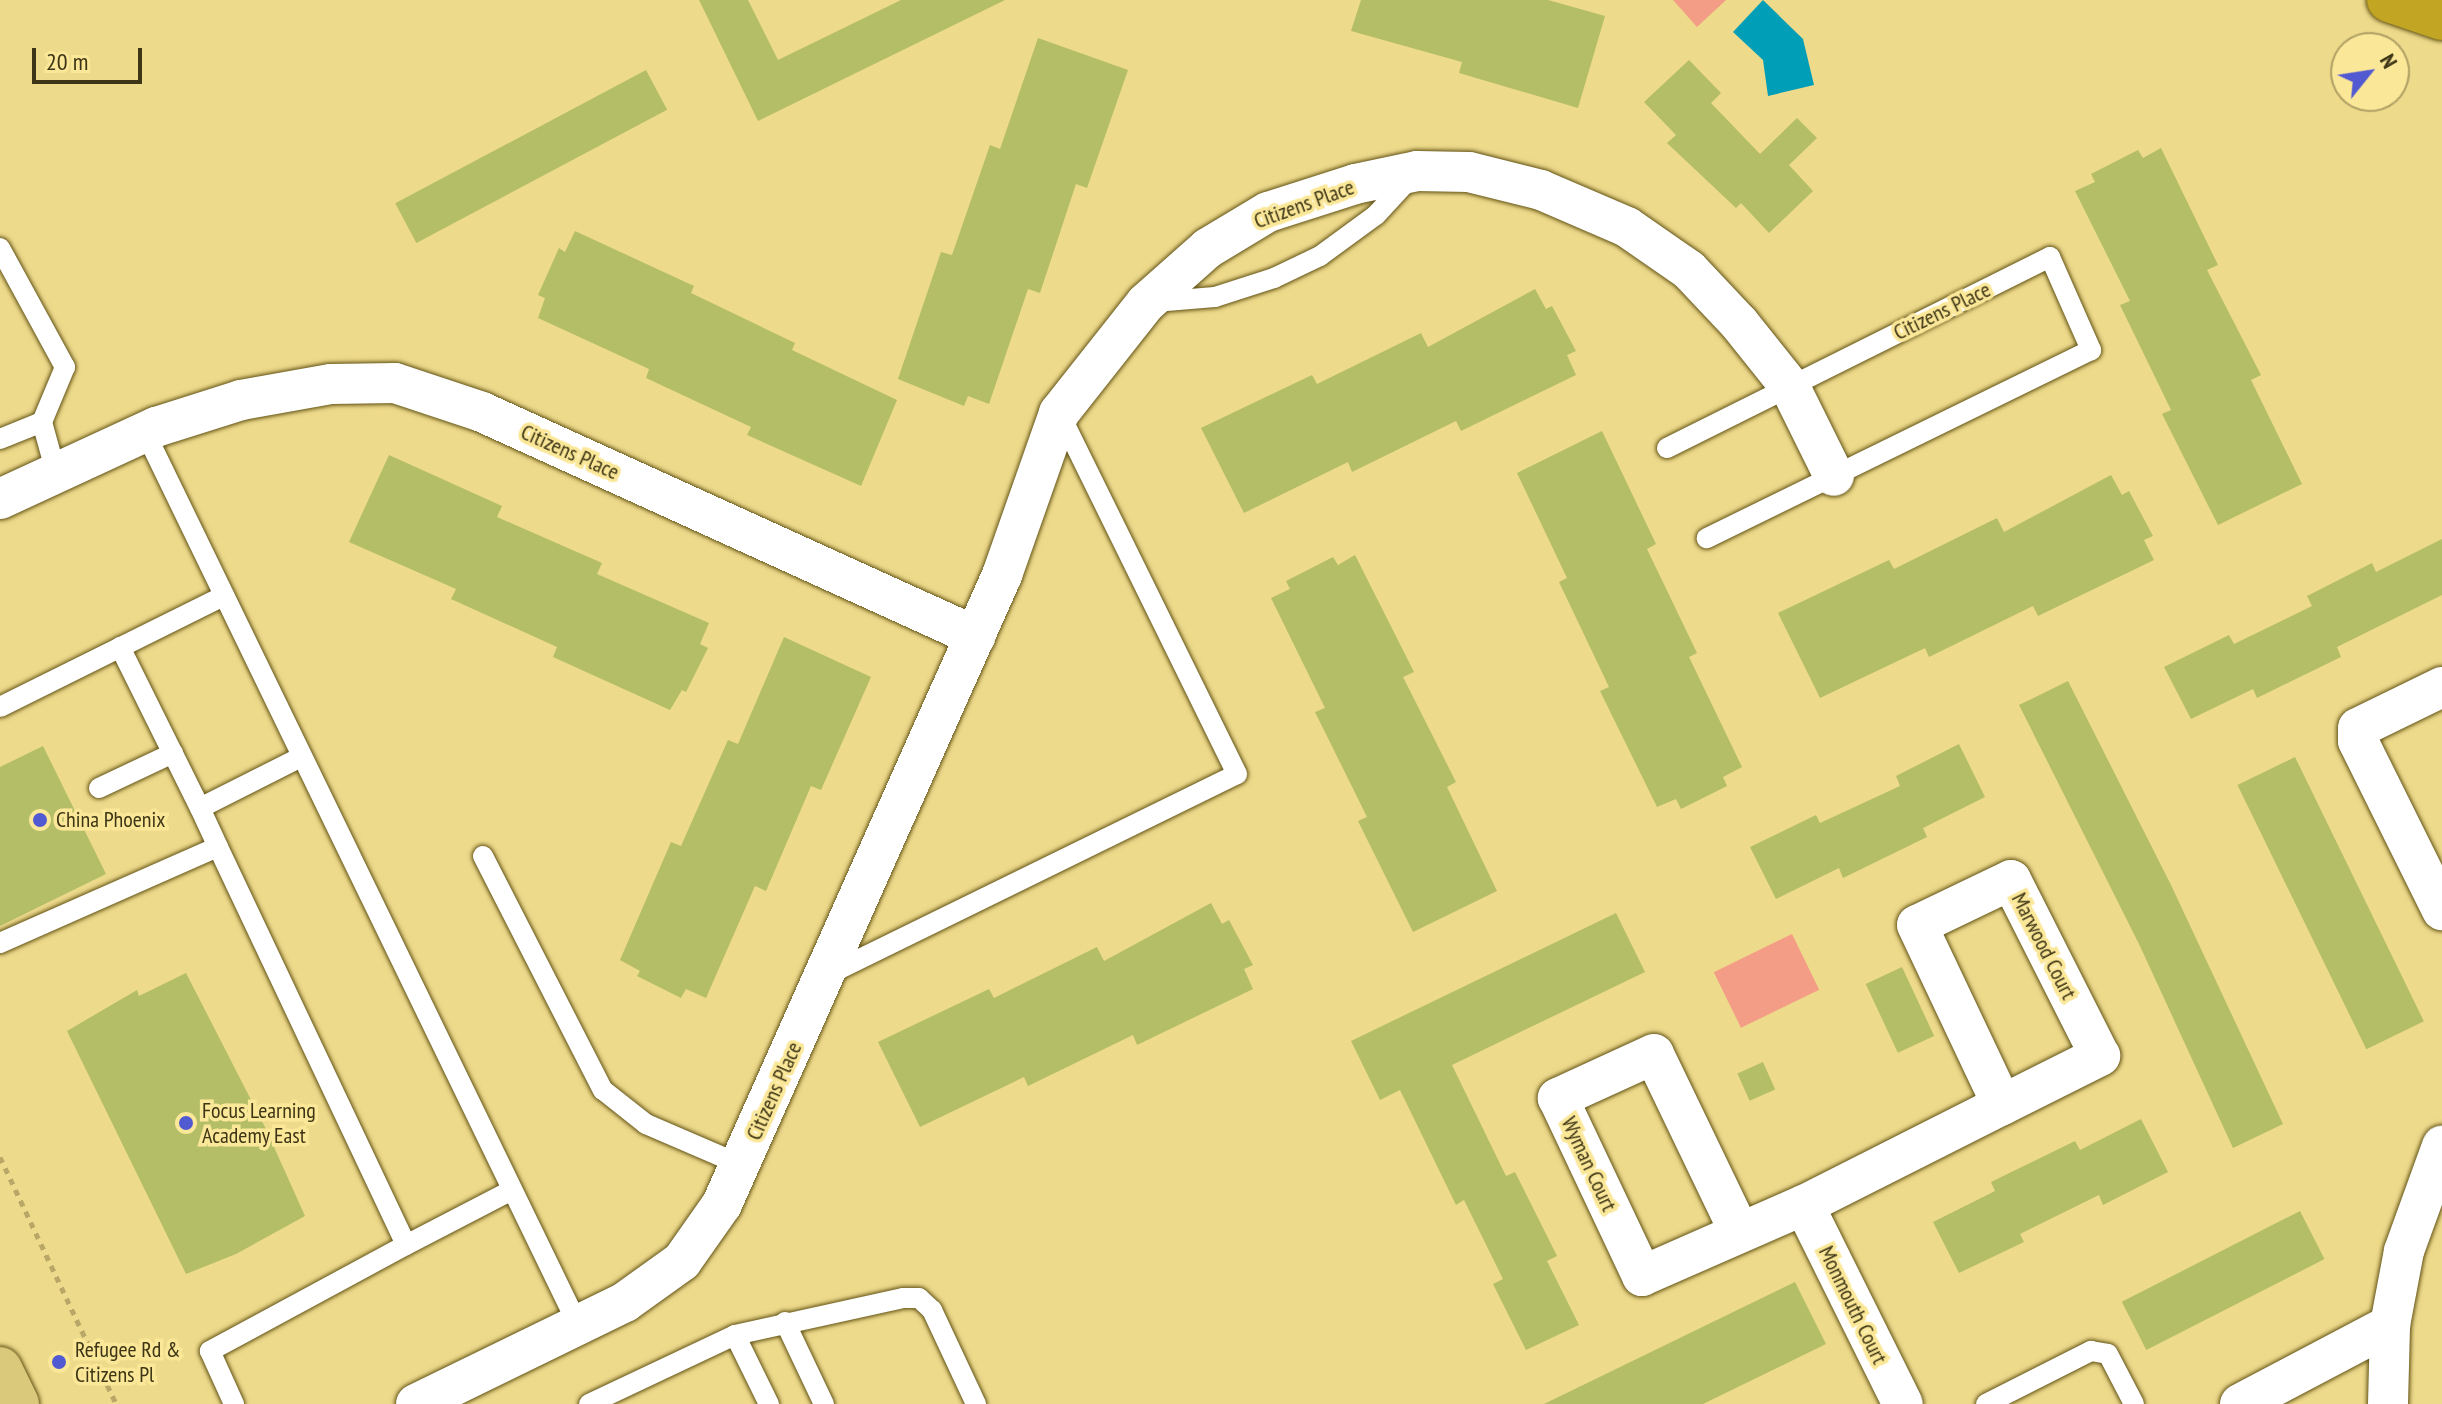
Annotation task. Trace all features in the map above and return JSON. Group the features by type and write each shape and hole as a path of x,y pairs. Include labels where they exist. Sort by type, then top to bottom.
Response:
{"highway":[{"path":"2389,0 2442,18"}],"main road":[{"path":"0,1369 17,1404"}],"street":[{"name":"Citizens Place","path":"416,1404 625,1302 682,1261 722,1204 1002,575 1059,413 1146,303 1208,248 1268,212 1355,184 1417,171 1469,172 1541,190 1627,227 1689,270 1739,323 1790,387 1834,476"},
{"name":"Citizens Place","path":"0,499 145,432 241,400 331,384 395,383 482,412 975,636"},
{"path":"2442,687 2358,728 2358,741 2442,910"},
{"name":"Marwood Court","path":"1804,1205 2100,1056 2011,880 1917,925 2002,1105"},
{"name":"Wyman Court","path":"1739,1231 1654,1054 1558,1098 1642,1276 1804,1205"},
{"path":"2388,1404 2390,1325 2404,1251 2441,1151"},
{"name":"Monmouth Court","path":"1804,1205 1903,1404"},
{"path":"2240,1404 2390,1325"}],"lane":[{"path":"1146,303 1215,297 1274,278 1320,256 1376,215 1417,171"},
{"path":"0,248 65,367 42,422 56,473"},
{"name":"Citizens Place","path":"1667,448 2050,257 2091,350 1834,476"},
{"path":"825,976 1237,774 1059,413"},
{"path":"0,439 42,422"},
{"path":"145,432 578,1325"},
{"path":"1707,538 1834,476"},
{"path":"0,707 224,596"},
{"path":"120,647 200,808 406,1245"},
{"path":"99,788 173,753"},
{"path":"200,808 301,757"},
{"path":"0,943 218,847"},
{"path":"483,856 603,1090 646,1124 741,1165"},
{"path":"234,1404 210,1351 512,1190"},
{"path":"589,1404 735,1335 903,1298 919,1298 932,1310 976,1404"},
{"path":"785,1322 824,1404"},
{"path":"735,1335 769,1404"},
{"path":"1986,1404 2091,1351 2108,1354 2134,1404"}],"path":[{"path":"0,1157 116,1404"}],"shaded area":[{"path":"1673,0 1726,0 1697,27"},
{"path":"1792,934 1819,990 1741,1028 1714,972"}],"water":[{"path":"1763,0 1803,39 1814,85 1768,96 1763,60 1733,32"}],"building":[{"path":"699,0 748,0 778,60 901,0 1005,0 758,121"},
{"path":"1361,0 1548,0 1605,16 1578,108 1459,73 1462,62 1351,31"},
{"path":"1038,38 1128,70 1087,188 1076,184 1040,293 1028,289 989,404 968,396 964,406 898,379 941,252 952,255 990,145 1000,149"},
{"path":"1689,60 1721,93 1711,103 1760,154 1797,118 1817,138 1789,165 1813,191 1769,233 1741,203 1736,208 1667,143 1676,135 1644,102"},
{"path":"646,70 667,110 416,243 395,203"},
{"path":"2161,148 2218,265 2207,270 2261,375 2251,380 2302,484 2218,525 2162,414 2171,410 2120,305 2130,301 2075,191 2095,182 2091,174 2138,150 2143,158"},
{"path":"575,231 694,286 691,293 795,343 792,350 897,400 861,486 747,435 751,427 646,378 649,369 538,318 545,298 538,295 559,248 565,252"},
{"path":"1535,289 1546,309 1552,306 1576,351 1567,355 1576,375 1461,431 1456,421 1352,472 1348,462 1244,513 1201,428 1312,375 1317,384 1421,333 1428,347"},
{"path":"1602,431 1656,544 1647,549 1697,653 1689,657 1742,767 1723,777 1727,786 1681,809 1676,799 1657,807 1600,691 1609,687 1559,582 1567,578 1517,473"},
{"path":"389,455 502,506 497,517 602,563 597,574 709,623 700,644 708,648 686,692 682,690 670,710 553,657 557,647 451,599 456,589 349,542"},
{"path":"2111,475 2122,495 2129,491 2153,536 2144,540 2154,560 2038,616 2033,606 1929,657 1925,648 1820,698 1778,613 1889,560 1894,569 1997,518 2004,532"},
{"path":"2442,539 2442,595 2337,647 2341,657 2257,698 2253,689 2191,719 2164,667 2229,635 2234,644 2312,606 2307,596 2372,563 2376,572"},
{"path":"1355,555 1414,672 1403,677 1456,782 1447,787 1497,891 1413,932 1358,821 1367,817 1315,712 1325,708 1271,598 1290,589 1286,581 1333,557 1338,565"},
{"path":"784,637 871,677 821,790 811,786 766,891 755,886 706,998 686,989 681,998 637,976 640,971 620,960 671,842 681,846 728,740 738,744"},
{"path":"2068,681 2171,885 2283,1124 2233,1148 2139,944 2019,705"},
{"path":"1959,744 1985,797 1923,828 1927,837 1843,878 1839,868 1776,899 1750,847 1816,815 1820,823 1900,786 1896,776"},
{"name":"China Phoenix","path":"43,746 106,874 0,926 0,767"},
{"path":"2295,757 2424,1021 2366,1049 2237,785"},
{"path":"1211,903 1222,924 1229,920 1253,965 1244,969 1253,989 1137,1045 1133,1035 1028,1086 1024,1077 920,1127 878,1042 989,989 994,998 1097,947 1104,961"},
{"path":"1616,913 1645,972 1452,1065 1506,1176 1515,1172 1557,1256 1547,1261 1579,1325 1526,1350 1493,1284 1503,1279 1464,1200 1456,1205 1400,1090 1380,1100 1351,1041"},
{"path":"1902,967 1934,1036 1898,1053 1866,984"},
{"name":"Focus Learning Academy East","path":"186,973 265,1127 305,1216 236,1254 186,1274 67,1031 137,990 139,996"},
{"path":"1763,1062 1775,1089 1750,1101 1737,1073"},
{"path":"2141,1119 2168,1172 2103,1205 2099,1195 2020,1234 2024,1242 1959,1273 1933,1222 1995,1191 1991,1182 2075,1141 2080,1150"},
{"path":"2300,1211 2325,1259 2146,1350 2122,1302"},
{"path":"1795,1282 1826,1344 1703,1404 1544,1404"}],"place":[{"name":"China Phoenix","path":"40,820"},
{"name":"Focus Learning Academy East","path":"186,1123"},
{"name":"Refugee Rd & Citizens Pl","path":"59,1362"}]}
